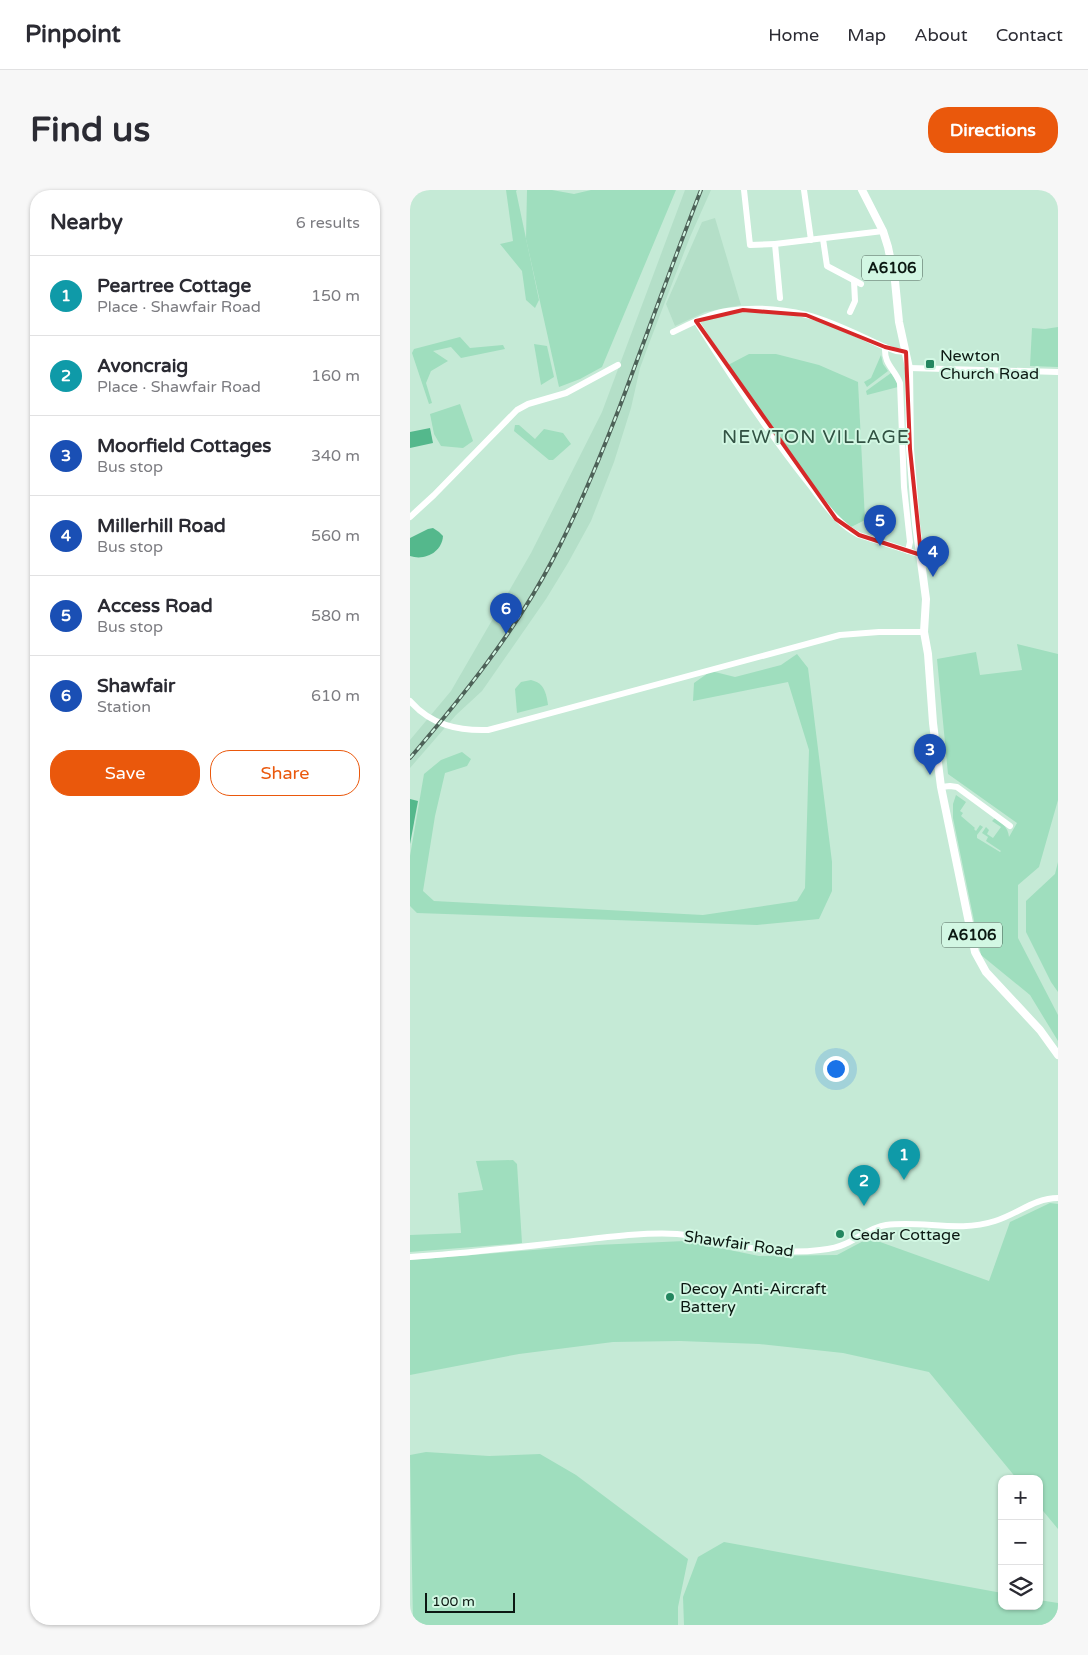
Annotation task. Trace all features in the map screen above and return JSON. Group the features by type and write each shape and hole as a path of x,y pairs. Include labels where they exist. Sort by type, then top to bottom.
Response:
{"main road":[{"name":"A6106","path":"862,190 883,231 895,280 899,322 909,368 910,449 916,524 926,599 924,632 928,654 933,723 941,787 975,952 986,972 1040,1030 1058,1055"}],"street":[{"path":"744,190 750,245 801,242 883,231"},
{"path":"804,190 812,240"},
{"path":"823,239 827,266 861,284"},
{"path":"775,244 780,298"},
{"path":"850,312 855,301 854,281"},
{"path":"673,332 696,321 726,311 774,310 806,315 885,347 906,352"},
{"path":"696,321 758,416 836,519 849,530 859,535 921,556"},
{"path":"885,347 887,363 900,383 904,487 910,542 908,551"},
{"path":"410,517 517,410 528,404 566,393 618,365"},
{"path":"909,368 1058,372"},
{"path":"410,701 426,716 452,728 473,731 488,730 840,635 879,632 924,632"},
{"path":"941,787 957,787 1010,826"},
{"name":"Shawfair Road","path":"410,1257 469,1253 633,1235 678,1234 747,1247 794,1252 817,1251 846,1244 863,1233 884,1225 959,1227 979,1225 996,1221 1045,1198 1058,1198"}],"highlighted area":[{"path":"743,310 806,315 885,347 906,352 910,449 921,555 859,535 836,519 696,321"}],"shaded area":[{"path":"506,190 517,190 539,300 535,308 526,300 522,271 500,244 513,241"},
{"path":"527,190 552,190 574,194 591,190 676,190 602,367 580,379 559,387 526,239"},
{"path":"685,190 711,190 690,237 640,368 631,408 614,462 591,521 546,599 482,691 456,715 410,768 410,740 451,691 531,553 602,412"},
{"path":"715,218 741,305 705,312 675,326 666,304 702,222"},
{"path":"1058,327 1058,367 1030,366 1032,328"},
{"path":"460,337 470,348 503,345 505,349 461,358 451,347 433,351 448,361 431,371 426,383 432,403 429,404 412,353 414,349"},
{"path":"534,344 547,346 554,377 541,385"},
{"path":"749,354 776,354 819,365 858,382 865,520 851,527 831,509 728,365"},
{"path":"881,355 883,364 888,371 867,387 864,382 871,378"},
{"path":"891,373 897,381 898,387 867,395 866,391"},
{"path":"460,404 473,441 463,448 441,446 434,434 430,414"},
{"path":"515,425 519,425 535,439 544,429 563,433 571,444 553,460 549,460 514,431"},
{"path":"430,428 433,443 410,448 410,432"},
{"path":"433,528 443,536 440,547 427,556 410,556 410,538"},
{"path":"1017,644 1058,654 1058,800 1039,867 1018,885 1018,938 1058,1015 1058,1041 1030,995 981,955 953,818 953,804 956,795 966,802 960,811 963,813 961,816 976,831 980,825 983,827 977,838 1000,852 986,841 988,837 982,833 986,827 989,830 987,834 993,838 1001,827 992,821 995,818 1006,828 1009,837 1017,823 948,774 937,659 976,652 980,675 1022,670"},
{"path":"797,654 808,668 832,862 832,891 819,919 757,925 417,913 410,906 410,856 424,774 441,760 462,752 471,759 467,766 445,773 435,816 423,891 434,901 703,915 797,901 805,888 809,750 788,682 693,701 694,683 711,671 735,677 781,665"},
{"path":"531,680 542,686 548,705 517,713 515,689 521,682"},
{"path":"410,799 418,801 410,844"},
{"path":"1058,862 1058,992 1026,932 1026,901 1055,874"},
{"path":"513,1160 517,1164 522,1243 410,1252 410,1235 461,1233 458,1193 483,1190 476,1161"},
{"path":"1050,1203 1058,1204 1058,1529 1043,1511 1043,1475 1014,1475 929,1372 843,1353 759,1344 680,1341 613,1342 519,1354 410,1375 410,1260 596,1245 685,1241 759,1256 837,1255 869,1238 989,1281 1010,1222"},
{"path":"426,1452 489,1456 540,1454 576,1475 688,1559 678,1607 678,1625 413,1625 410,1455"},
{"path":"724,1542 998,1592 998,1610 1043,1610 1043,1601 1058,1603 1058,1625 684,1625 683,1597 698,1557"}],"railway":[{"path":"410,758 505,638 538,586 563,540 605,445 701,190"}],"place":[{"name":"Newton Church Road","path":"930,364"},
{"name":"Access Road","path":"880,546"},
{"name":"Millerhill Road","path":"933,577"},
{"name":"Shawfair","path":"506,634"},
{"name":"Moorfield Cottages","path":"930,775"},
{"name":"Peartree Cottage","path":"904,1180"},
{"name":"Avoncraig","path":"864,1206"},
{"name":"Cedar Cottage","path":"840,1234"},
{"name":"Decoy Anti-Aircraft Battery","path":"670,1297"}],"district":[{"name":"NEWTON VILLAGE","path":"816,436"}]}
